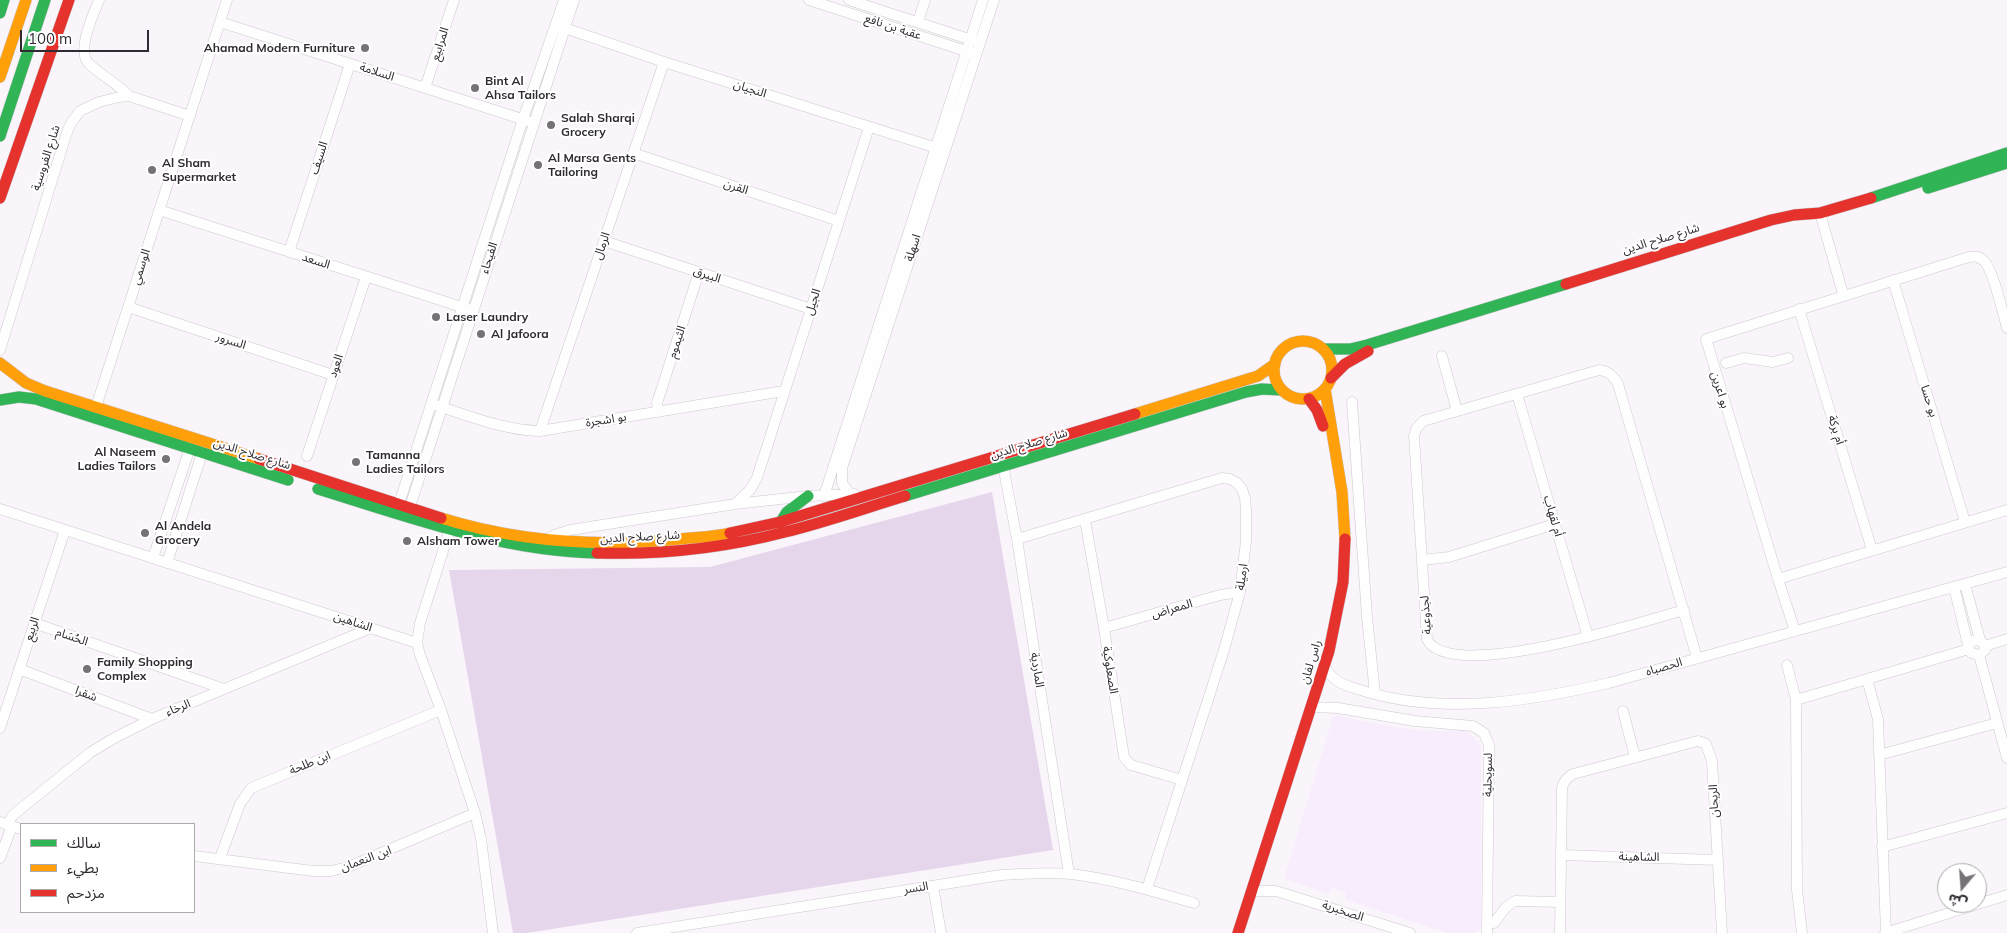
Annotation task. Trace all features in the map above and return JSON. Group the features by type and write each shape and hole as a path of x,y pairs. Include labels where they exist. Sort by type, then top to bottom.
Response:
{"main road":[{"path":"0,13 4,0"},
{"path":"0,77 26,0"},
{"path":"0,136 45,0"},
{"path":"0,198 69,0"},
{"name":"شارع صلاح الدين","path":"1323,350 1342,350 1359,347 1771,220 1794,215 1820,215 2007,153"},
{"name":"شارع صلاح الدين","path":"1331,378 1345,364 1369,350 1774,227 1932,187 2007,163"},
{"path":"1308,342 1323,350 1331,363 1331,378 1325,389 1309,398 1291,397 1281,390 1275,378 1274,364 1280,352 1292,343 1308,342"},
{"name":"شارع صلاح الدين","path":"0,362 26,383 94,412 204,448 451,526 532,538 547,545 588,553 659,551 745,541 787,532 1238,383 1258,376 1274,364"},
{"path":"24,397 27,390 26,383"},
{"name":"شارع صلاح الدين","path":"547,545 583,542 650,542 722,535 780,522 870,494 1002,461 1246,392 1262,389 1281,390"},
{"name":"راس لفان","path":"1238,933 1316,706 1344,585 1344,508 1336,454 1326,406 1325,389"},
{"name":"شارع صلاح الدين","path":"0,400 24,397 94,412"},
{"name":"راس لفان","path":"1231,933 1306,705 1326,634 1336,584 1338,530 1334,479 1323,425 1317,410 1309,398"},
{"path":"787,532 782,530 780,522 787,512 808,496"}],"street":[{"path":"0,7 4,0"},
{"path":"99,0 83,50 88,63 115,82 129,96 190,116"},
{"name":"الوسمي","path":"94,412 228,0"},
{"name":"المرابيع","path":"425,88 454,0"},
{"name":"الفيحاء","path":"403,510 430,403 468,309 534,123 560,26 564,0"},
{"name":"الفيحاء","path":"403,510 441,407 523,119 560,26 574,0"},
{"name":"عقبة بن نافع","path":"809,0 837,4 977,55"},
{"name":"عقبة بن نافع","path":"849,0 980,43"},
{"path":"918,22 925,0"},
{"name":"اسهلة","path":"824,496 934,147 983,0"},
{"name":"اسهلة","path":"850,494 842,483 842,468 994,0"},
{"name":"السلامة","path":"220,22 534,123"},
{"name":"النجيان","path":"560,26 664,62 945,151"},
{"name":"الرمال","path":"540,431 664,62"},
{"name":"السيف","path":"288,252 350,64"},
{"name":"شارع الفروسية","path":"0,350 68,129 80,111 109,100 129,96"},
{"name":"الجيل","path":"734,504 746,495 757,478 869,127"},
{"name":"القرن","path":"633,153 839,221"},
{"name":"السعد","path":"160,210 468,309"},
{"path":"1820,215 1844,294"},
{"name":"البيرق","path":"604,241 811,309"},
{"name":"بو اعرين","path":"1796,631 1778,580 1720,364 1706,338 1969,256 1981,258 1989,267 2007,328"},
{"name":"الثيموم","path":"658,412 657,403 699,272"},
{"name":"العود","path":"307,456 366,277"},
{"name":"بو حسا","path":"1893,280 1965,522"},
{"name":"السرور","path":"128,307 333,376"},
{"name":"أم بركة","path":"1799,309 1872,550"},
{"path":"1442,356 1458,411"},
{"path":"1720,364 1742,359 1773,362 1788,358"},
{"name":"لجذوعية","path":"1684,610 1588,637 1535,649 1496,654 1452,655 1443,653 1430,645 1427,639 1414,436 1416,429 1424,421 1599,370 1605,370 1614,376 1618,384 1684,610 1697,658"},
{"name":"بو اشجرة","path":"430,403 496,425 519,430 540,431 784,391"},
{"name":"أم لقهاب","path":"1517,394 1588,637"},
{"path":"1352,402 1367,617 1375,694"},
{"path":"153,558 192,444"},
{"path":"167,563 204,448"},
{"name":"الماردية","path":"1002,461 1017,539 1069,874"},
{"path":"757,478 762,490 772,499"},
{"name":"ارميلة","path":"1017,539 1222,478 1230,479 1242,489 1246,510 1246,541 1240,592 1224,650 1147,889"},
{"name":"شارع صلاح الدين","path":"547,545 570,530 734,504 808,496 870,494"},
{"name":"الشاهين","path":"0,509 417,643"},
{"path":"1778,580 2007,510"},
{"name":"الصعلوكية","path":"1085,520 1124,757 1131,765 1182,780"},
{"path":"1422,560 1449,557 1555,524"},
{"path":"451,526 420,623 417,643 475,813 481,838 493,933"},
{"name":"الربيع","path":"0,728 65,530"},
{"name":"الحصباه","path":"1326,669 1337,682 1375,694 1407,700 1447,703 1518,700 1600,685 2007,572"},
{"path":"1965,584 1983,643 1982,654 1979,655"},
{"path":"1954,587 1971,653 1979,655"},
{"name":"المعراض","path":"1104,628 1220,595 1240,592"},
{"name":"الحُسَام","path":"34,624 224,689"},
{"name":"الرخاء","path":"0,858 10,825 16,813 90,752 152,719 371,628"},
{"path":"1796,700 1969,647 1972,641 1983,643 2007,639"},
{"path":"1979,655 2007,758"},
{"path":"1788,665 1796,700 1798,890 1802,933"},
{"name":"شقرا","path":"19,669 152,719"},
{"path":"1867,679 1878,719 1886,933 2007,895"},
{"name":"لسويحلية","path":"1316,706 1390,718 1477,728 1484,733 1488,740 1487,928"},
{"name":"ابن طلحة","path":"220,858 240,804 251,788 441,710"},
{"path":"1623,711 1635,757"},
{"path":"1879,755 1997,723"},
{"name":"الريحان","path":"1560,933 1562,788 1567,777 1691,741 1698,741 1706,744 1712,761 1722,933"},
{"name":"ابن النعمان","path":"220,858 331,871 365,862 475,813"},
{"path":"1882,847 2007,813"},
{"name":"الشاهينة","path":"1561,855 1718,860"},
{"path":"195,856 220,858"},
{"name":"النسر","path":"637,933 681,929 1002,875 1035,873 1069,874 1147,889 1194,903"},
{"name":"الصخبرية","path":"1257,877 1276,891"},
{"path":"933,886 941,933"},
{"name":"الصخبرية","path":"1252,891 1276,891 1410,933"},
{"path":"1487,928 1506,906 1515,901 1560,902"}],"shaded area":[{"path":"992,492 1053,850 527,933 513,933 449,570 710,567"},
{"path":"1337,715 1410,729 1433,731 1466,730 1481,746 1481,929 1475,933 1447,933 1346,900 1345,892 1333,888 1328,894 1284,878 1333,717"}],"traffic: fast":[{"path":"0,13 4,0"},
{"path":"0,136 45,0"},
{"path":"1871,198 2007,153"},
{"path":"1928,188 2007,163"},
{"path":"1323,349 1350,349 1367,345 1566,284"},
{"path":"905,496 1246,392 1262,389 1281,390"},
{"path":"0,400 19,397 36,399 288,480"},
{"path":"318,489 456,531 526,546 561,551 597,553"},
{"path":"780,523 787,512 808,496"}],"traffic: slow":[{"path":"0,77 26,0"},
{"path":"1303,341 1314,343 1327,354 1332,370 1330,381 1319,394 1303,399 1292,397 1279,386 1274,370 1276,359 1287,346 1303,341"},
{"path":"0,363 26,383 45,391 259,459"},
{"path":"1135,414 1258,376 1275,364"},
{"path":"1325,389 1342,492 1345,539"},
{"path":"441,518 500,533 590,542 650,541 730,533"}],"traffic: jam":[{"path":"0,198 69,0"},
{"path":"1566,284 1771,220 1794,215 1820,213 1871,198"},
{"path":"1331,378 1345,364 1368,351"},
{"path":"1309,399 1317,410 1323,426"},
{"path":"730,533 780,522 1135,414"},
{"path":"259,459 441,518"},
{"path":"597,553 644,553 692,549 762,538 905,496"},
{"path":"1238,933 1329,651 1343,582 1345,539"}],"place":[{"name":"Ahamad Modern Furniture","path":"365,48"},
{"name":"Bint Al Ahsa Tailors","path":"475,88"},
{"name":"Salah Sharqi Grocery","path":"551,125"},
{"name":"Al Marsa Gents Tailoring","path":"538,165"},
{"name":"Al Sham Supermarket","path":"152,170"},
{"name":"Laser Laundry","path":"436,317"},
{"name":"Al Jafoora","path":"481,334"},
{"name":"Al Naseem Ladies Tailors","path":"166,459"},
{"name":"Tamanna Ladies Tailors","path":"356,462"},
{"name":"Al Andela Grocery","path":"145,533"},
{"name":"Alsham Tower","path":"407,541"},
{"name":"Family Shopping Complex","path":"87,669"}]}
